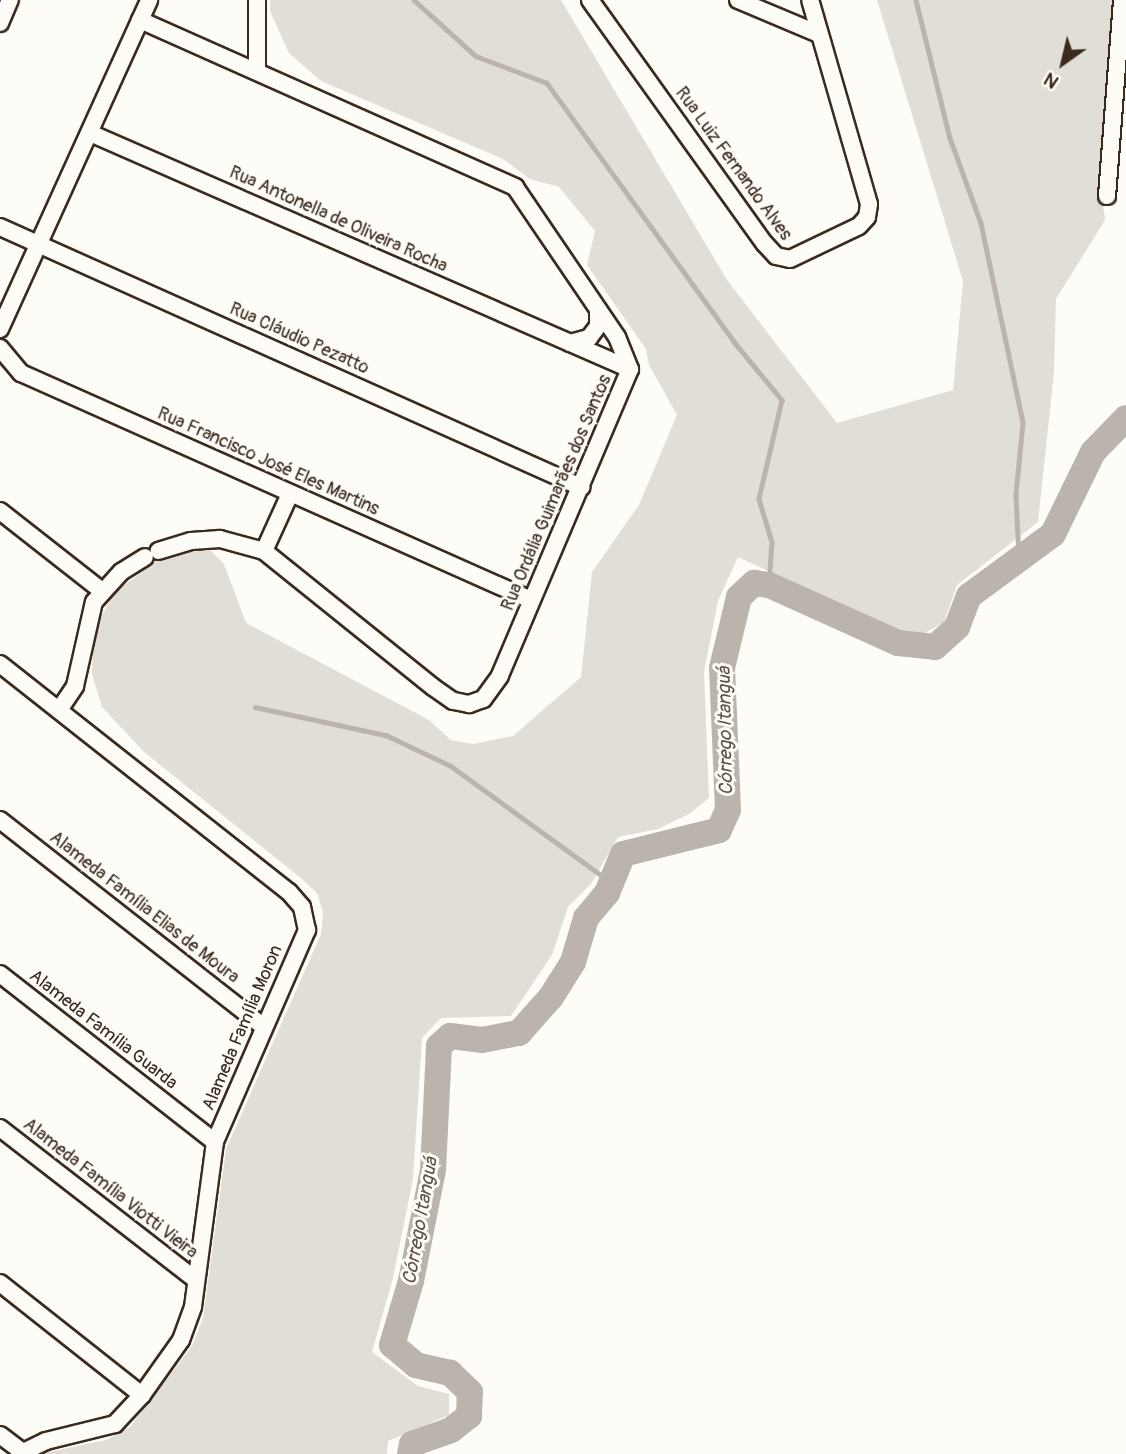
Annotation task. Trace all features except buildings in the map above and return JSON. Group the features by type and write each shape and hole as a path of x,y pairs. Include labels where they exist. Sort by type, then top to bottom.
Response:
{"street":[{"path":"0,23 10,0"},
{"path":"0,329 149,0"},
{"path":"257,0 257,70"},
{"name":"Rua Luiz Fernando Alves","path":"590,0 765,244 776,256 790,259 859,226 867,218 869,204 810,0"},
{"path":"738,0 819,34"},
{"path":"1107,196 1122,0"},
{"name":"Rua Ordália Guimarães dos Santos","path":"102,591 151,554 191,541 220,539 264,551 453,701 469,704 493,690 630,369 626,353 515,187 140,20"},
{"name":"Rua Antonella de Oliveira Rocha","path":"90,133 630,369"},
{"name":"Rua Cláudio Pezatto","path":"0,227 581,487"},
{"path":"570,343 589,338 598,326 598,310"},
{"name":"Rua Francisco José Eles Martins","path":"0,348 21,373 531,600"},
{"path":"264,551 290,494"},
{"path":"0,511 102,591 84,631 75,686 59,710"},
{"name":"Alameda Família Moron","path":"0,664 302,907 307,930 215,1142 193,1307 181,1340 142,1395 115,1424 20,1453"},
{"name":"Alameda Família Elias de Moura","path":"0,820 264,1027"},
{"name":"Alameda Família Guarda","path":"0,974 215,1142"},
{"name":"Alameda Família Viotti Vieira","path":"0,1128 196,1280"},
{"path":"0,1283 142,1395"},
{"path":"0,1435 20,1453"}],"shaded area":[{"path":"270,0 561,0 727,280 837,423 953,390 963,281 877,0 1113,0 1100,178 1105,220 1056,299 1054,373 1038,522 957,585 944,622 925,633 899,632 738,557 718,601 704,672 709,798 689,814 658,829 618,837 591,884 568,907 552,955 511,1016 441,1018 422,1038 413,1179 393,1278 372,1352 418,1386 449,1394 449,1415 388,1441 387,1454 39,1454 106,1440 130,1427 192,1346 203,1318 226,1149 321,934 323,912 317,893 302,879 144,752 102,707 92,674 93,648 98,623 114,593 155,562 180,553 210,550 224,564 246,623 429,720 451,740 473,744 513,736 581,677 592,572 639,505 677,415 649,365 646,349 587,265 595,231 559,187 530,179 503,159 321,81 289,53 270,11"}],"waterway":[{"path":"414,0 476,56 547,83 735,343 782,400 759,499 772,542 769,585"},
{"path":"916,0 950,138 981,223 1023,423 1016,495 1019,559"},
{"name":"Córrego Itanguá","path":"410,1454 412,1444 451,1430 469,1416 470,1392 450,1373 416,1365 392,1345 411,1281 433,1170 439,1046 450,1036 482,1040 519,1033 551,997 573,962 586,918 607,893 623,854 719,830 728,810 722,668 739,597 754,583 769,585 898,643 935,647 957,627 969,596 1053,534 1093,452 1126,418"},
{"path":"255,707 386,735 451,766 612,883"}]}
